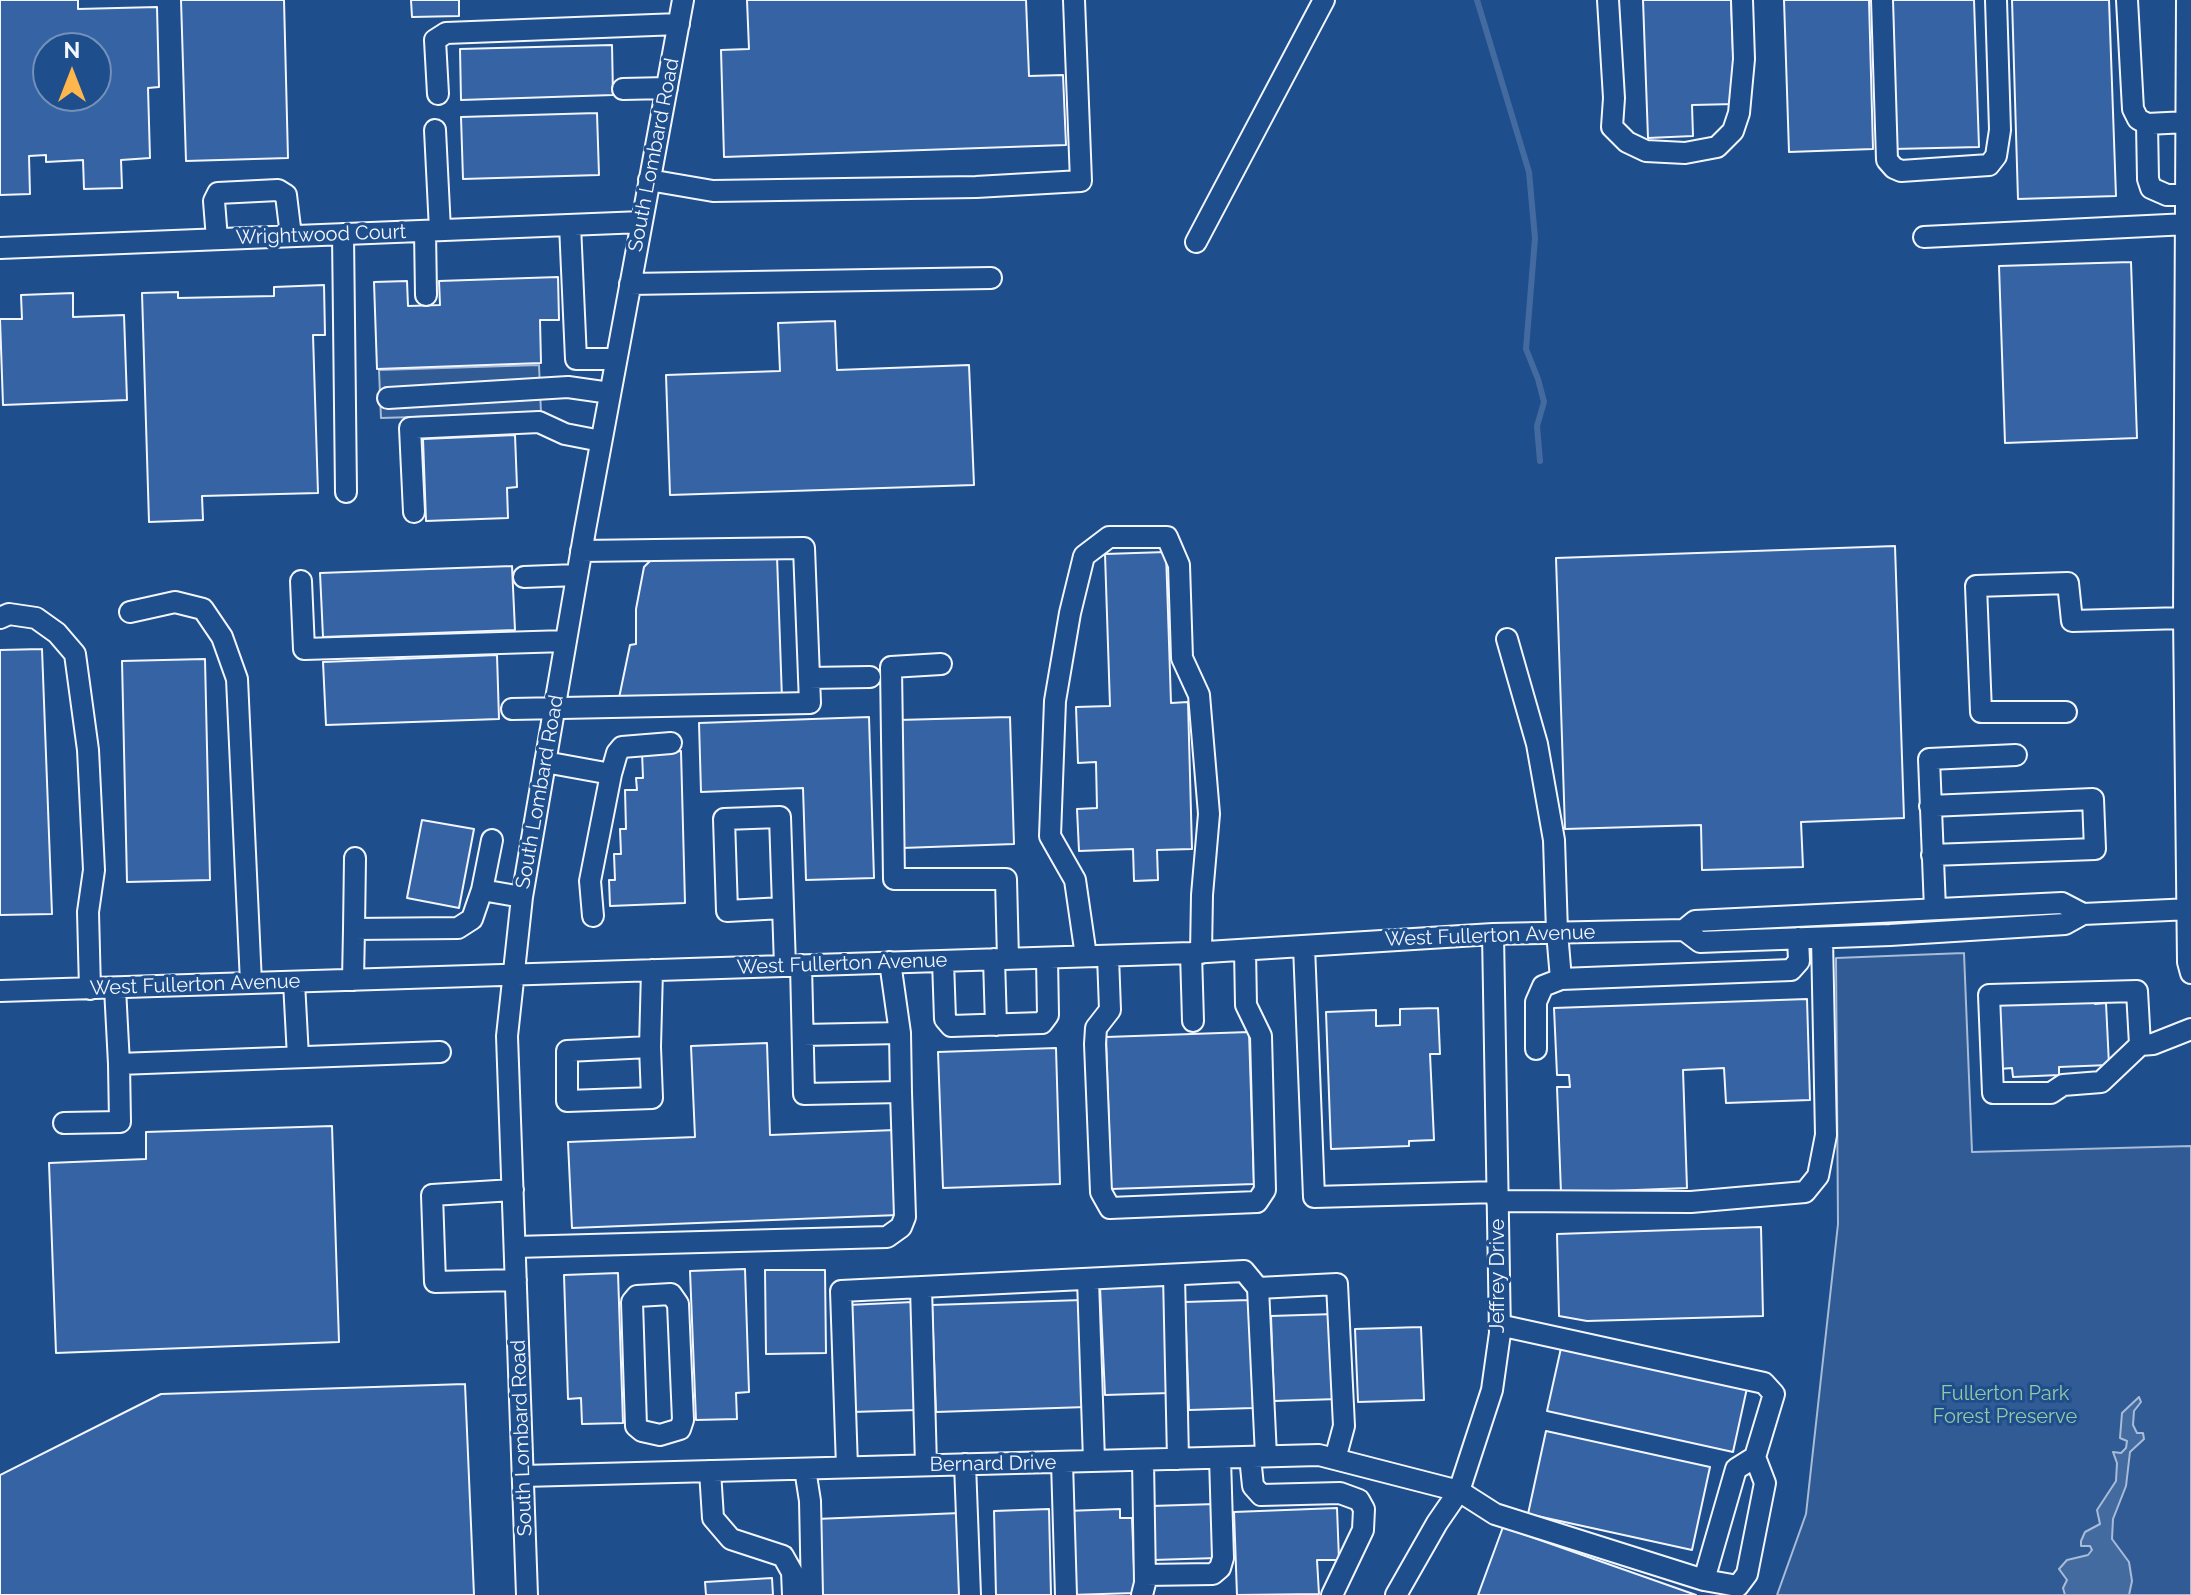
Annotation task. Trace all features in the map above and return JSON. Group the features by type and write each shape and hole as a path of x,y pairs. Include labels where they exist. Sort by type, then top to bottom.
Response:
{"street":[{"name":"South Lombard Road","path":"527,1595 507,1036 522,897 554,708 683,0"},
{"path":"649,180 713,191 976,187 1081,181 1074,0"},
{"path":"1196,242 1324,0"},
{"path":"1608,0 1614,98 1612,127 1627,142 1646,151 1685,153 1717,147 1733,131 1739,113 1744,59 1742,0"},
{"path":"1882,0 1887,160 1901,171 1989,165 1996,156 2000,130 1996,0"},
{"path":"2127,0 2133,109 2138,119 2147,124 2187,122"},
{"path":"2187,0 2188,466 2184,618 2188,718 2188,962 2191,973"},
{"path":"438,94 435,40 446,33 679,24"},
{"path":"623,89 667,88"},
{"path":"2147,124 2148,179 2151,188 2167,195 2188,195"},
{"path":"426,295 432,230 435,130"},
{"path":"217,239 214,201 218,193 278,190 286,195 291,236"},
{"name":"Wrightwood Court","path":"0,248 642,222"},
{"path":"1924,237 2188,224"},
{"path":"570,225 576,359 616,359"},
{"path":"343,234 346,492"},
{"path":"630,284 991,278"},
{"path":"388,398 568,387 610,393"},
{"path":"414,512 410,428 539,422 565,434 601,441"},
{"path":"1086,956 1075,880 1050,836 1055,701 1070,613 1084,556 1109,537 1167,537 1179,565 1182,658 1199,695 1209,814 1193,1021"},
{"path":"512,709 810,703 804,548 581,551"},
{"path":"524,577 577,575"},
{"path":"301,581 304,649 566,641"},
{"path":"2066,712 1981,712 1976,586 2068,583 2072,621 2184,618"},
{"path":"130,612 175,602 203,609 222,637 237,679 251,983"},
{"path":"0,618 9,614 36,618 57,633 75,654 88,750 93,855 88,912 90,989"},
{"path":"1507,639 1543,775 1554,840 1561,979"},
{"path":"941,664 891,667 894,879 1006,879 996,1025"},
{"path":"809,678 870,677"},
{"path":"593,916 590,881 617,753 622,747 671,743"},
{"path":"1935,909 1929,759 2016,755"},
{"path":"545,762 611,774"},
{"path":"1930,806 2093,799 2095,849 1932,855"},
{"path":"783,908 727,911 724,819 780,817 783,908 803,1035 804,1094 901,1092"},
{"path":"354,929 458,928 472,919 482,890 492,840"},
{"path":"353,980 355,858"},
{"path":"482,890 522,897"},
{"name":"West Fullerton Avenue","path":"1684,930 1695,921 2062,903 2083,914"},
{"name":"West Fullerton Avenue","path":"0,991 1196,953 1557,932 1684,930 1700,942 1822,938 2065,924 2083,914 2189,909"},
{"name":"Jeffrey Drive","path":"1404,1593 1459,1491 1492,1390 1499,1325 1493,934"},
{"path":"1536,1049 1536,1002 1543,986 1561,979 1791,970 1799,961 1798,938"},
{"path":"1304,946 1314,1197 1497,1197 1691,1202 1805,1192 1818,1176 1826,1135 1822,938"},
{"path":"1725,941 1727,972"},
{"path":"1108,956 1110,1010 1096,1028 1095,1044 1101,1192 1110,1208 1257,1202 1265,1190 1261,1036 1246,1005 1245,950"},
{"path":"943,961 945,1019 951,1026 996,1025 1042,1023 1048,1015 1047,958"},
{"path":"515,1247 887,1237 901,1227 905,1217 900,1033 890,962"},
{"path":"650,1047 567,1051 567,1101 652,1098 652,970"},
{"path":"294,982 298,1057"},
{"path":"64,1123 120,1122 115,988"},
{"path":"2140,1045 2137,991 1989,995 1993,1093 2051,1093 2063,1085 2101,1082 2140,1045 2153,1044 2191,1029"},
{"path":"803,1035 900,1033"},
{"path":"119,1064 440,1052"},
{"path":"513,1190 432,1195 434,1268 435,1282 516,1280"},
{"path":"847,1467 841,1291 1244,1271 1258,1288 1258,1457 1253,1486 1261,1495 1340,1493 1359,1500 1364,1509 1363,1530 1332,1595"},
{"path":"1174,1275 1178,1459"},
{"path":"1088,1279 1094,1461"},
{"path":"1258,1288 1337,1284 1344,1426 1335,1459"},
{"path":"921,1287 926,1465"},
{"path":"671,1294 678,1304 683,1420 680,1429 660,1435 642,1431 636,1426 632,1302 637,1296 671,1294"},
{"path":"1499,1325 1764,1383 1774,1394 1755,1457 1736,1469 1704,1580"},
{"path":"660,1435 661,1472"},
{"name":"Bernard Drive","path":"523,1476 1319,1455 1459,1491 1495,1514 1704,1580 1738,1586 1747,1574 1765,1483 1755,1457"},
{"path":"1143,1460 1143,1585 1213,1574 1220,1568 1223,1558 1220,1458"},
{"path":"1062,1462 1066,1595"},
{"path":"965,1464 970,1595"},
{"path":"805,1469 810,1501 812,1595"},
{"path":"710,1471 713,1518 731,1539 783,1556 792,1572 793,1595"}],"shaded area":[{"path":"539,365 541,413 381,418 379,370"},
{"name":"Fullerton Park Forest Preserve","path":"1964,953 1972,1152 2191,1146 2191,1595 1777,1595 1806,1514 1838,1224 1836,958"},
{"path":"2139,1397 2141,1402 2134,1411 2133,1425 2137,1433 2143,1433 2144,1439 2130,1452 2126,1486 2113,1519 2112,1539 2129,1562 2132,1581 2129,1595 2065,1595 2063,1588 2067,1580 2059,1569 2067,1560 2088,1555 2092,1550 2090,1546 2081,1546 2081,1541 2085,1532 2100,1524 2097,1510 2116,1481 2117,1463 2113,1452 2121,1453 2126,1448 2127,1441 2120,1438 2122,1413"}],"building":[{"path":"0,0 78,0 78,9 157,7 159,87 148,88 150,158 121,160 122,188 84,189 83,160 46,162 46,155 29,156 30,194 0,195"},
{"path":"181,0 284,0 288,158 186,161"},
{"path":"411,0 459,0 459,16 412,17"},
{"path":"747,0 1026,0 1029,76 1063,75 1066,145 724,157 721,50 749,49"},
{"path":"1643,0 1731,0 1735,104 1692,105 1693,136 1648,138"},
{"path":"1784,0 1869,0 1873,149 1789,152"},
{"path":"1890,0 1974,0 1979,147 1894,149"},
{"path":"2012,0 2109,0 2116,196 2018,199"},
{"path":"612,45 613,95 461,100 460,49"},
{"path":"597,113 599,175 463,179 461,117"},
{"path":"2131,262 2137,438 2005,443 1999,266"},
{"path":"558,277 559,320 540,320 541,363 377,369 374,282 407,281 408,306 440,305 439,281"},
{"path":"324,285 325,335 313,335 318,493 202,496 203,520 149,522 142,293 178,292 178,298 274,296 274,287"},
{"path":"73,293 73,317 124,315 127,400 3,405 0,319 22,319 21,295"},
{"path":"835,321 837,370 969,365 974,485 670,495 666,375 780,371 778,323"},
{"path":"515,435 517,487 507,488 508,518 426,521 423,439"},
{"path":"1895,546 1904,818 1801,822 1803,867 1702,870 1701,825 1565,829 1556,558"},
{"path":"1166,552 1171,703 1188,702 1192,849 1157,850 1158,880 1134,881 1133,849 1079,851 1077,809 1097,808 1096,762 1078,763 1076,707 1110,706 1105,554"},
{"path":"777,556 782,699 619,698 630,645 636,644 636,609 644,567 651,560"},
{"path":"512,566 515,630 323,637 320,573"},
{"path":"42,649 52,914 0,915 0,650"},
{"path":"497,655 499,719 326,725 323,662"},
{"path":"205,659 210,880 127,882 122,661"},
{"path":"869,717 874,878 806,880 803,788 701,792 699,723"},
{"path":"1010,717 1014,844 902,848 898,720"},
{"path":"681,751 685,903 610,906 609,880 615,880 614,854 621,854 620,829 626,829 625,790 637,790 636,778 643,778 642,752"},
{"path":"422,820 474,829 459,908 407,898"},
{"path":"1807,999 1810,1100 1726,1103 1724,1068 1683,1070 1687,1188 1561,1193 1557,1087 1570,1087 1569,1075 1557,1075 1554,1008"},
{"path":"2095,999 2095,1004 2106,1003 2109,1065 2059,1067 2059,1075 2013,1077 2012,1068 1999,1069 1997,1002"},
{"path":"1438,1008 1440,1054 1430,1054 1434,1140 1409,1141 1409,1146 1331,1149 1326,1012 1376,1010 1376,1026 1400,1025 1400,1009"},
{"path":"1249,1032 1254,1184 1111,1189 1106,1037"},
{"path":"767,1043 770,1135 895,1130 898,1215 572,1228 568,1142 695,1137 691,1046"},
{"path":"1056,1048 1060,1184 943,1188 938,1052"},
{"path":"332,1126 339,1342 56,1353 49,1163 146,1159 146,1132"},
{"path":"1761,1227 1763,1316 1587,1321 1559,1316 1557,1234"},
{"path":"745,1269 749,1392 736,1393 737,1419 696,1420 690,1271"},
{"path":"765,1270 825,1270 826,1353 766,1354"},
{"path":"618,1273 623,1423 582,1424 581,1398 568,1399 564,1275"},
{"path":"1165,1285 1169,1393 1105,1395 1100,1287"},
{"path":"1082,1300 1086,1407 936,1412 932,1305"},
{"path":"1249,1300 1253,1408 1189,1410 1185,1302"},
{"path":"913,1302 917,1410 852,1412 848,1305"},
{"path":"1335,1314 1338,1399 1274,1401 1271,1316"},
{"path":"1421,1327 1424,1400 1358,1402 1355,1329"},
{"path":"1561,1348 1747,1388 1733,1452 1547,1411"},
{"path":"465,1384 474,1595 0,1595 0,1475 161,1394"},
{"path":"1546,1431 1710,1467 1692,1550 1528,1514"},
{"path":"1216,1504 1217,1558 1153,1560 1151,1506"},
{"path":"1337,1508 1339,1560 1317,1560 1319,1594 1237,1595 1234,1512"},
{"path":"1049,1509 1051,1595 996,1595 994,1511"},
{"path":"1120,1509 1120,1518 1132,1518 1135,1593 1070,1595 1067,1511"},
{"path":"960,1513 963,1595 820,1595 816,1519"},
{"path":"1503,1527 1696,1595 1478,1595"},
{"path":"772,1578 773,1595 706,1595 705,1582"}],"waterway":[{"path":"1477,0 1529,172 1535,238 1526,349 1544,402 1537,426 1540,461"}]}
